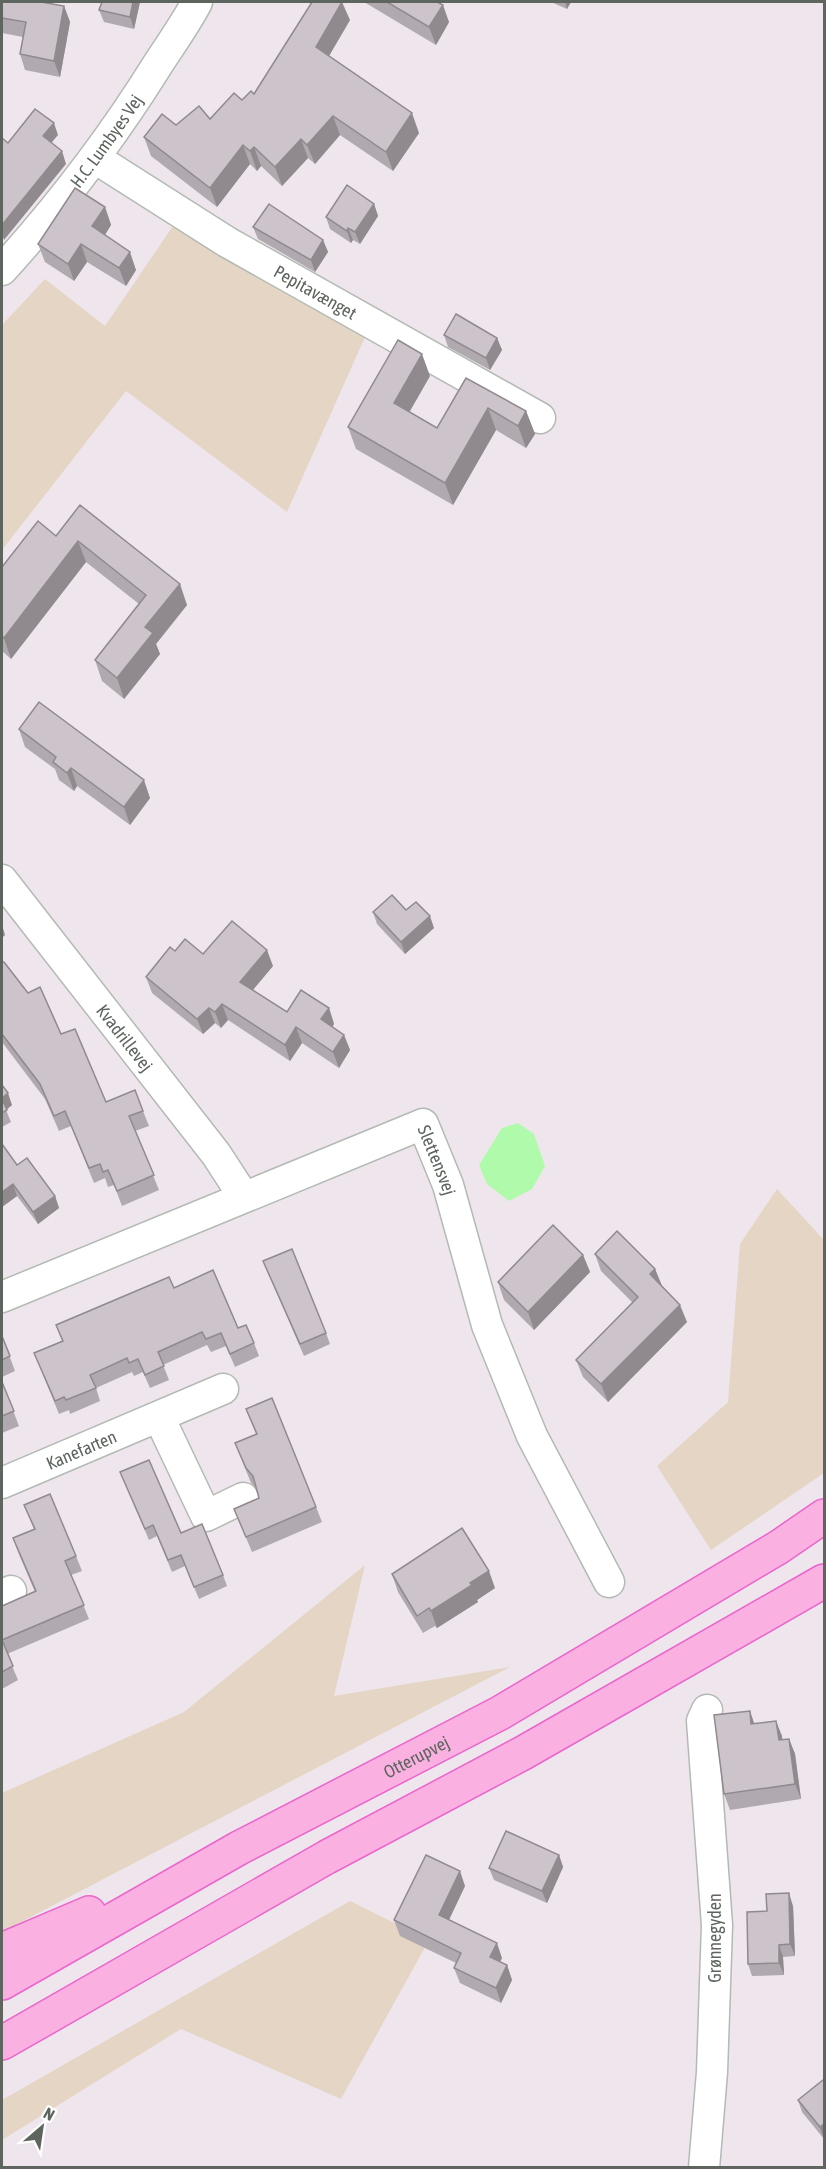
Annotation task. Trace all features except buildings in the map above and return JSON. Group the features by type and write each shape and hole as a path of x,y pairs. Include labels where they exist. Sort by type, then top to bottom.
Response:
{"main road":[{"name":"Otterupvej","path":"2,1983 239,1848 500,1713 779,1547 825,1516"},
{"path":"2,2043 327,1857 543,1742 825,1581"},
{"path":"2,1950 239,1848"},
{"path":"2,2066 261,1896"}],"street":[{"name":"H.C. Lumbyes Vej","path":"2,270 44,223 95,158 140,93 197,2"},
{"name":"Pepitavænget","path":"95,158 227,242 540,418"},
{"name":"Kvadrillevej","path":"2,880 216,1154 244,1197"},
{"name":"Slettensvej","path":"2,1297 423,1124 448,1185 487,1325 532,1436 609,1582"},
{"name":"Kanefarten","path":"2,1483 223,1389"},
{"path":"159,1417 206,1516 243,1498"},
{"name":"Grønnegyden","path":"704,2168 712,2072 717,1925 702,1721 707,1710"}],"shaded area":[{"path":"175,223 365,337 287,512 126,391 2,550 2,325 45,279 105,326"},
{"path":"518,1123 534,1134 545,1166 532,1189 509,1201 487,1184 479,1165 502,1128"},
{"path":"777,1189 824,1240 824,1473 711,1550 657,1466 728,1402 740,1244"},
{"path":"365,1565 334,1696 510,1667 2,1932 2,1793 184,1712"},
{"path":"350,1901 429,1940 341,2099 181,2029 2,2140 2,2100"}]}
